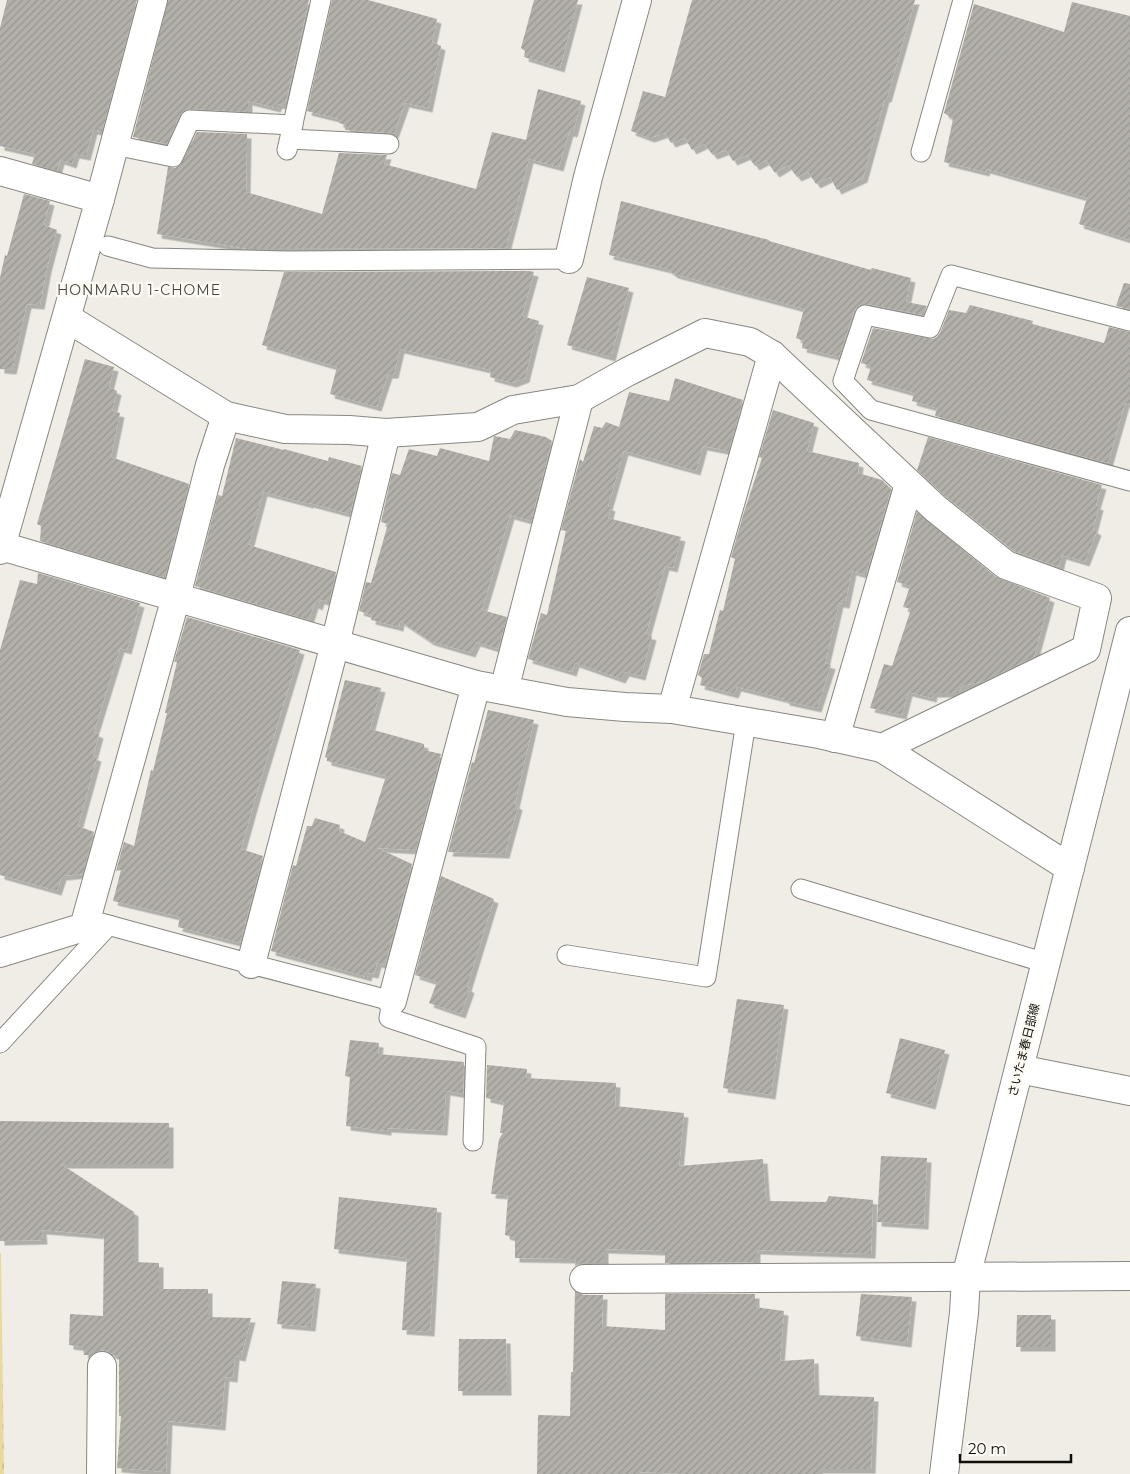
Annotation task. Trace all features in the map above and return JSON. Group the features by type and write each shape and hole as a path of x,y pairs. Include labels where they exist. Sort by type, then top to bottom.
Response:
{"street":[{"path":"153,0 67,318 1,548 476,685 567,702 672,709 819,734 882,748 1070,868"},
{"path":"569,259 588,177 636,0"},
{"path":"0,171 100,198"},
{"path":"67,318 226,416 285,429 349,430 386,434 478,427 513,410 579,400 627,372 704,333 750,342 772,355 935,508 1006,565 1097,598 1086,649 882,748"},
{"path":"672,709 772,355"},
{"path":"504,690 579,400"},
{"path":"0,953 98,922 176,597 210,465 226,416"},
{"path":"251,964 335,644 386,434"},
{"path":"836,738 909,484"},
{"name":"さいたま春日部線","path":"944,1474 964,1313 966,1277 1130,631"},
{"path":"392,1000 476,685"},
{"path":"1019,1069 1130,1091"},
{"path":"584,1279 1130,1276"},
{"path":"101,1474 102,1366"}],"lane":[{"path":"290,138 321,0"},
{"path":"921,152 963,0"},
{"path":"114,145 173,157 190,120 290,138 389,144"},
{"path":"108,246 152,258 288,260 569,259"},
{"path":"1130,321 951,275 930,328 865,315 843,381 871,410 1130,481"},
{"path":"567,955 706,977 746,722"},
{"path":"801,889 1046,963"},
{"path":"0,1043 98,922 392,1000 389,1018 476,1047 473,1141"}],"green space":[{"path":"1,1253 4,1474 0,1474"}],"building":[{"path":"7,0 137,0 102,132 93,130 86,156 75,154 72,164 60,160 57,171 32,164 35,154 0,146 0,28"},
{"path":"168,0 309,0 285,106 278,104 276,108 248,101 248,112 190,109 180,115 167,144 133,137"},
{"path":"332,0 368,0 437,19 432,42 441,46 428,108 405,103 394,134 345,130 346,125 339,123 339,119 307,111"},
{"path":"534,0 578,0 560,68 524,57 525,51 521,48"},
{"path":"692,0 915,0 863,178 837,190 830,177 816,184 808,172 797,177 788,165 775,173 766,160 755,166 747,155 733,161 726,150 713,155 704,144 692,150 685,138 671,143 665,133 650,138 631,131 643,91 665,97"},
{"path":"1072,2 1130,16 1130,240 1079,224 1087,198 986,169 985,172 944,162 953,119 944,113 974,4 1064,32"},
{"path":"538,89 581,101 573,133 569,132 559,167 529,159 506,248 248,249 157,234 168,167 175,168 180,165 197,132 247,134 246,192 322,214 339,153 387,155 384,164 476,189 492,132 526,140"},
{"path":"24,194 50,201 44,225 57,230 40,305 27,304 12,370 0,369 0,278 5,255 7,256"},
{"path":"621,201 769,240 871,270 872,268 911,278 906,302 927,306 923,315 861,304 854,311 839,357 802,348 803,341 796,338 804,309 674,274 667,269 609,255"},
{"path":"284,272 534,272 522,316 539,321 525,378 512,383 490,377 491,370 400,349 394,374 388,374 377,407 330,394 337,367 262,345"},
{"path":"587,277 629,288 611,357 567,345"},
{"path":"1124,283 1130,284 1130,309 1116,306"},
{"path":"970,305 1033,321 1032,324 1104,343 1109,327 1130,332 1130,405 1125,403 1108,463 935,416 937,408 912,401 914,393 867,380 871,366 861,363 873,328 933,339 940,333 949,310 966,313"},
{"path":"85,359 114,367 109,387 117,391 112,411 120,413 111,457 189,484 165,578 40,541 41,526 37,524"},
{"path":"675,378 743,400 729,451 703,446 696,471 624,451 608,506 611,507 608,518 681,537 673,568 665,566 646,634 652,636 641,676 625,672 621,679 575,663 572,672 528,659 541,613 547,615 566,531 561,530 580,459 583,462 594,426 602,428 606,422 619,427 629,392 669,401"},
{"path":"773,410 814,423 807,451 859,463 858,473 882,480 891,489 866,575 852,571 845,604 839,603 825,663 831,665 817,708 737,687 734,694 700,685 702,678 698,675 704,654 709,654 720,610 723,611 735,559 731,557 762,458 759,457"},
{"path":"515,430 546,437 552,441 531,521 510,515 482,610 507,617 498,649 476,642 471,653 430,641 400,621 399,627 371,620 372,615 359,611 366,582 371,583 388,524 381,522 392,473 400,475 409,449 437,456 440,448 489,461 494,436 510,439"},
{"path":"928,437 1102,485 1096,505 1099,506 1093,529 1097,531 1085,562 1062,555 1059,567 1014,551 945,496 917,470"},
{"path":"236,438 328,461 329,457 362,466 350,514 263,492 249,545 336,572 329,602 320,600 318,606 314,604 309,620 195,586 218,495 222,496"},
{"path":"917,512 996,577 1050,598 1034,657 984,681 962,686 958,693 933,693 932,698 908,692 902,715 870,708 884,664 892,666 911,609 903,607 910,586 897,582"},
{"path":"38,573 140,603 127,650 120,648 94,732 99,734 93,756 97,757 78,826 94,832 83,874 62,876 57,891 0,875 0,650 20,580 37,584"},
{"path":"187,617 300,650 241,849 263,856 240,943 178,927 180,917 113,901 121,870 116,871 124,842 134,846 151,770 153,771 167,713 165,713 177,662 174,662"},
{"path":"345,680 381,688 370,729 424,744 424,750 441,754 416,850 377,848 412,864 385,965 377,963 374,974 368,973 367,977 271,951 293,865 296,866 307,826 312,826 315,818 340,825 339,831 365,842 386,776 327,761 325,757"},
{"path":"488,710 534,720 515,804 518,806 505,854 448,852 472,762 474,763"},
{"path":"441,876 494,899 467,987 470,989 461,1014 429,1003 437,982 415,975"},
{"path":"737,999 784,1005 771,1095 723,1088"},
{"path":"900,1038 945,1050 931,1105 886,1093"},
{"path":"350,1040 379,1043 378,1054 464,1062 463,1094 446,1091 443,1131 387,1128 387,1131 346,1126 350,1077 345,1076"},
{"path":"487,1065 527,1069 526,1078 616,1083 615,1106 684,1113 679,1166 763,1159 766,1201 826,1202 829,1196 873,1200 871,1254 756,1250 756,1262 665,1263 665,1251 604,1249 604,1263 584,1263 575,1266 576,1259 515,1258 515,1238 505,1235 508,1195 491,1194 499,1139 503,1133 500,1133 504,1102 486,1098"},
{"path":"0,1121 169,1123 169,1164 61,1164 134,1212 134,1262 159,1263 159,1289 208,1289 208,1317 251,1318 241,1357 235,1356 233,1378 225,1377 221,1426 168,1421 166,1472 117,1468 121,1416 119,1416 119,1356 103,1350 92,1355 84,1355 83,1347 69,1345 70,1314 103,1316 104,1235 42,1230 43,1240 0,1241"},
{"path":"881,1156 927,1158 924,1225 877,1222"},
{"path":"339,1197 437,1208 430,1332 402,1330 407,1258 334,1249"},
{"path":"282,1281 316,1284 311,1327 277,1324"},
{"path":"575,1291 584,1295 603,1295 602,1326 665,1330 665,1294 755,1294 755,1307 784,1311 780,1361 814,1359 815,1395 874,1397 871,1469 818,1469 818,1474 639,1472 639,1474 537,1474 538,1415 570,1416"},
{"path":"861,1294 912,1297 907,1343 856,1336"},
{"path":"1017,1315 1051,1315 1051,1347 1016,1347"},
{"path":"459,1339 506,1339 507,1391 458,1391"}],"district":[{"name":"HONMARU 1-CHOME","path":"139,290"}]}
